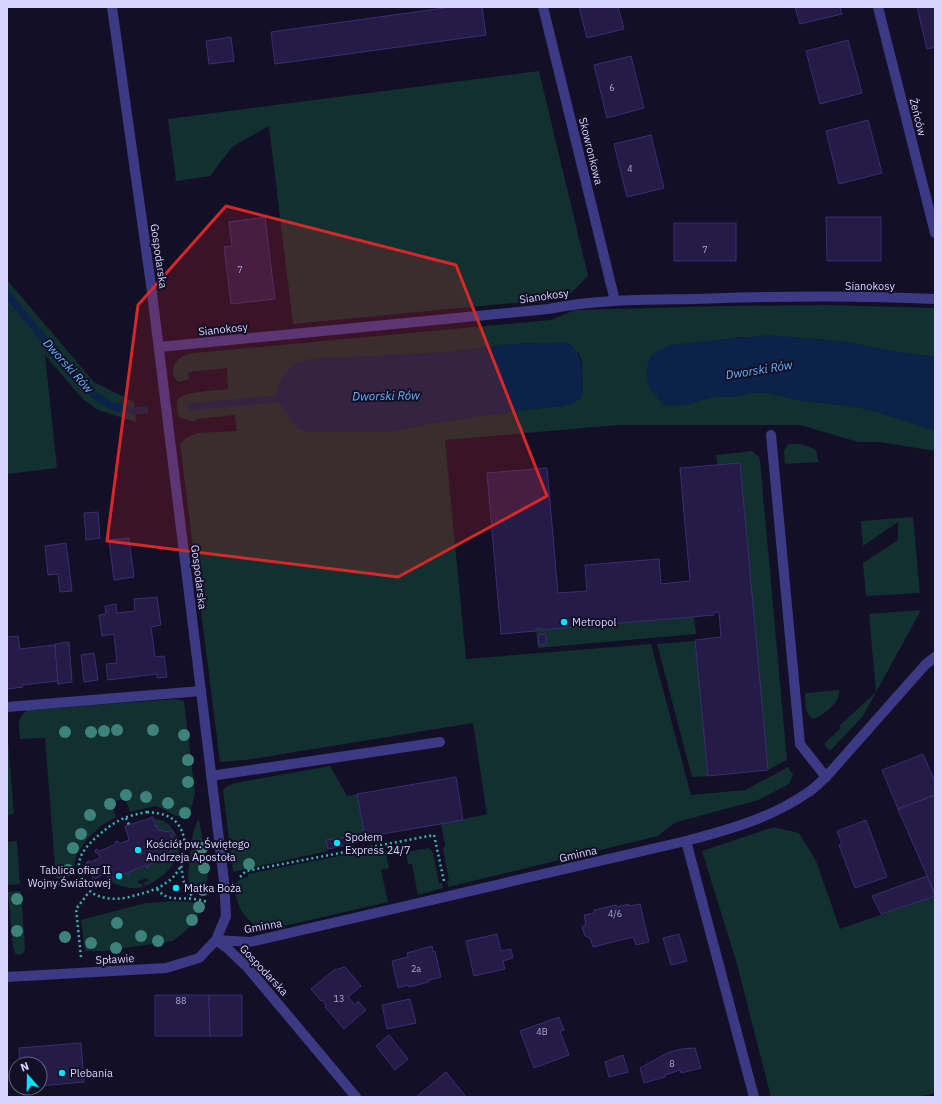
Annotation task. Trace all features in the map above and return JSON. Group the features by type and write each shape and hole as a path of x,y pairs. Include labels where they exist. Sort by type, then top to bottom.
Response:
{"street":[{"name":"Gospodarska","path":"112,7 141,208 159,347 224,881 226,916 216,940 227,948 248,968 356,1097"},
{"name":"Skowronkowa","path":"543,7 615,301"},
{"name":"Żeńców","path":"878,7 935,233"},
{"name":"Sianokosy","path":"159,347 548,309 574,304 615,301 829,297 935,299"},
{"path":"771,435 800,744 826,777"},
{"name":"Gminna","path":"216,940 250,942 686,840 749,822 783,808 808,793 826,777 925,665 935,657"},
{"path":"7,707 201,691"},
{"path":"211,776 440,742"},
{"path":"686,840 754,1097"},
{"name":"Spławie","path":"7,976 166,968 199,958 216,940"}],"path":[{"path":"181,866 172,878 157,889 128,897 111,899 98,897 89,892 82,882 79,865 80,857 85,849 106,829 126,818 147,812 159,813 177,823 183,834 185,845 181,866 184,883 193,899"},
{"path":"126,818 128,825"},
{"path":"224,881 237,879 246,872 434,835 448,896"},
{"path":"80,874 91,870"},
{"path":"29,888 82,882"},
{"path":"157,889 161,894 168,898 193,899 209,903"},
{"path":"82,957 76,909 89,892"}],"highlighted area":[{"path":"226,206 456,265 547,496 398,577 107,541 138,305"}],"green space":[{"path":"539,71 588,276 566,298 293,324 269,126 232,147 210,176 176,181 168,119"},
{"path":"7,280 94,382 134,402 136,422 98,410 83,399 45,355 57,468 7,474"},
{"path":"828,305 935,308 935,357 892,351 846,342 806,338 741,337 701,343 649,388 664,405 717,396 734,397 749,393 769,393 802,401 853,406 932,429 935,431 935,451 880,442 858,442 800,425 619,425 445,440 466,659 651,644 691,795 745,790 788,767 793,775 789,784 758,800 674,823 658,836 448,887 447,881 449,881 443,850 445,844 441,824 487,814 473,723 246,760 220,762 180,444 186,438 197,433 237,431 235,415 197,419 194,422 179,417 177,403 179,398 182,396 187,394 228,389 227,368 188,372 189,379 179,382 174,377 173,367 180,358 185,355 195,353 551,320 575,310","holes":["533,343 579,353 582,362 583,393 581,397 563,406 439,422 385,432 308,432 296,427 295,364 311,359 428,353"]},
{"path":"788,444 801,444 815,449 819,462 785,464 784,451"},
{"path":"752,451 759,457 760,461 787,760 768,770 740,463 717,465 716,455"},
{"path":"913,517 920,593 866,596 863,563 898,540 898,522 863,546 861,521"},
{"path":"921,610 863,716 830,751 824,744 841,728 839,726 876,692 869,614"},
{"path":"694,616 696,634 538,648 536,629 541,628 541,630"},
{"path":"695,641 708,776 692,777 657,644"},
{"path":"839,690 838,699 830,708 816,718 813,719 810,717 806,708 805,693"},
{"path":"176,699 184,701 195,793 189,816 176,816 155,806 130,812 125,798 111,803 116,817 101,826 87,839 77,854 72,871 69,875 60,879 56,878 45,738 20,739 19,723 24,713 28,710"},
{"path":"7,729 14,814 7,815"},
{"path":"330,766 347,796 357,794 364,834 360,835 360,838 353,847 348,847 346,837 326,840 328,851 233,872 223,790 235,783"},
{"path":"153,819 163,821 168,824 174,831 178,840 179,848 173,864 160,877 145,886 144,882 148,881 147,878 138,881 139,884 142,883 143,887 126,887 109,881 110,879 127,873 130,875 129,872 146,865 147,868 149,867 148,865 165,858 166,860 168,859 167,856 173,848 176,848 171,835 173,833 158,830"},
{"path":"199,819 208,876 203,896 197,894 190,887 188,876 193,833"},
{"path":"774,827 799,833 816,861 840,929 935,896 935,1093 917,1097 771,1097 737,964 702,851"},
{"path":"17,841 20,884 8,885 7,842"},
{"path":"385,847 389,868 381,870 388,902 271,929 252,923 243,914 240,908 235,885 239,880 248,877 248,874"},
{"path":"429,848 433,853 439,883 442,883 443,888 418,895 412,864 408,864 406,852"},
{"path":"21,891 25,949 23,954 18,955 15,953 13,947 8,892"},
{"path":"176,901 202,903 196,922 173,941 103,951 85,951 81,920 145,903"}],"water":[{"path":"770,335 846,342 892,351 935,357 935,431 881,413 853,406 802,401 769,393 749,393 734,397 717,396 690,404 675,406 664,405 649,388 646,371 650,356 669,345"},
{"path":"567,342 573,347 580,358 583,393 576,402 563,406 439,422 385,432 308,432 296,427 276,398 279,384 288,370 295,364 311,359 418,354 514,344"}],"building":[{"path":"451,7 482,7 486,35 275,64 271,32"},
{"path":"579,7 618,7 624,29 587,38"},
{"path":"795,7 840,7 842,14 800,24"},
{"path":"917,7 935,7 935,47 927,49"},
{"path":"231,37 234,61 209,64 206,41"},
{"path":"848,40 862,93 820,104 806,51"},
{"path":"631,56 644,108 607,118 594,65"},
{"path":"868,120 882,173 839,184 826,131"},
{"path":"651,135 664,188 627,197 614,144"},
{"path":"265,217 275,299 231,304 224,247 232,246 229,222"},
{"path":"826,217 881,217 881,261 827,261"},
{"path":"674,223 736,223 736,261 674,261"},
{"name":"Metropol","path":"740,463 768,770 708,776 695,640 721,637 719,612 714,612 714,615 541,630 541,628 536,629 536,631 501,634 487,473 547,468 558,593 587,591 585,565 659,559 661,584 690,581 680,468"},
{"path":"98,512 100,538 86,540 84,513"},
{"path":"129,538 134,577 114,580 109,540"},
{"path":"66,543 72,591 60,592 58,574 48,575 45,546"},
{"path":"157,597 161,625 151,627 155,657 164,656 167,677 157,678 157,674 108,680 106,664 117,663 114,634 102,636 99,615 106,614 105,606 116,604 117,613 135,611 134,599"},
{"path":"546,634 546,644 539,645 538,635"},
{"path":"18,636 20,649 55,644 58,684 57,681 22,685 23,687 7,689 7,637"},
{"path":"69,642 72,682 58,684 55,644"},
{"path":"94,653 98,680 84,682 81,655"},
{"path":"923,754 935,782 935,795 898,809 882,770"},
{"path":"456,777 463,820 365,837 357,794"},
{"path":"935,795 935,894 898,809"},
{"name":"Kościół pw. Świętego Andrzeja Apostoła","path":"153,817 158,830 169,832 171,830 174,833 171,835 176,848 173,848 167,856 168,859 166,861 165,858 148,865 149,867 147,868 146,865 129,872 130,875 127,873 110,879 109,883 106,882 108,878 106,873 95,880 92,879 93,876 89,865 86,863 88,861 90,862 100,858 98,853 95,852 96,849 100,851 116,844 115,842 118,841 119,844 129,840 125,826"},
{"path":"866,820 887,877 855,888 839,845 842,844 837,831"},
{"name":"Społem Express 24/7","path":"346,837 348,845 328,849 326,840"},
{"path":"927,876 935,896 881,914 872,896"},
{"path":"628,904 629,906 640,904 649,942 636,945 633,937 593,947 590,938 585,936 582,927 586,924 584,915 594,913 594,910"},
{"path":"497,934 501,951 511,949 513,958 503,961 505,969 474,976 466,941"},
{"path":"679,934 687,961 671,965 663,938"},
{"path":"432,946 433,952 435,951 441,977 429,980 429,982 398,988 392,961 408,957 407,953"},
{"path":"345,967 361,986 348,997 355,1005 358,1001 366,1010 344,1029 325,1007 326,1005 322,1000 321,1001 311,989 334,970"},
{"path":"155,995 209,995 210,1036 155,1036"},
{"path":"209,995 242,995 242,1036 210,1036"},
{"path":"410,999 416,1023 387,1029 382,1005"},
{"path":"559,1017 564,1030 560,1031 569,1055 534,1068 520,1031"},
{"path":"389,1035 408,1059 395,1070 376,1046"},
{"name":"Plebania","path":"81,1043 84,1082 48,1085 48,1056 20,1056 19,1048"},
{"path":"695,1048 701,1068 681,1073 680,1070 665,1075 665,1077 644,1083 640,1068 667,1053 681,1049"},
{"path":"623,1055 628,1072 609,1077 605,1062"},
{"path":"446,1072 466,1097 416,1097"}],"waterway":[{"name":"Dworski Rów","path":"7,294 78,380 94,395 112,406 133,411 145,410"},
{"name":"Dworski Rów","path":"190,407 285,398"}],"place":[{"name":"Metropol","path":"564,622"},
{"name":"Społem Express 24/7","path":"337,843"},
{"name":"Kościół pw. Świętego Andrzeja Apostoła","path":"138,850"},
{"name":"Tablica ofiar II Wojny Światowej","path":"119,876"},
{"name":"Matka Boża","path":"176,888"},
{"name":"Plebania","path":"62,1073"}]}
